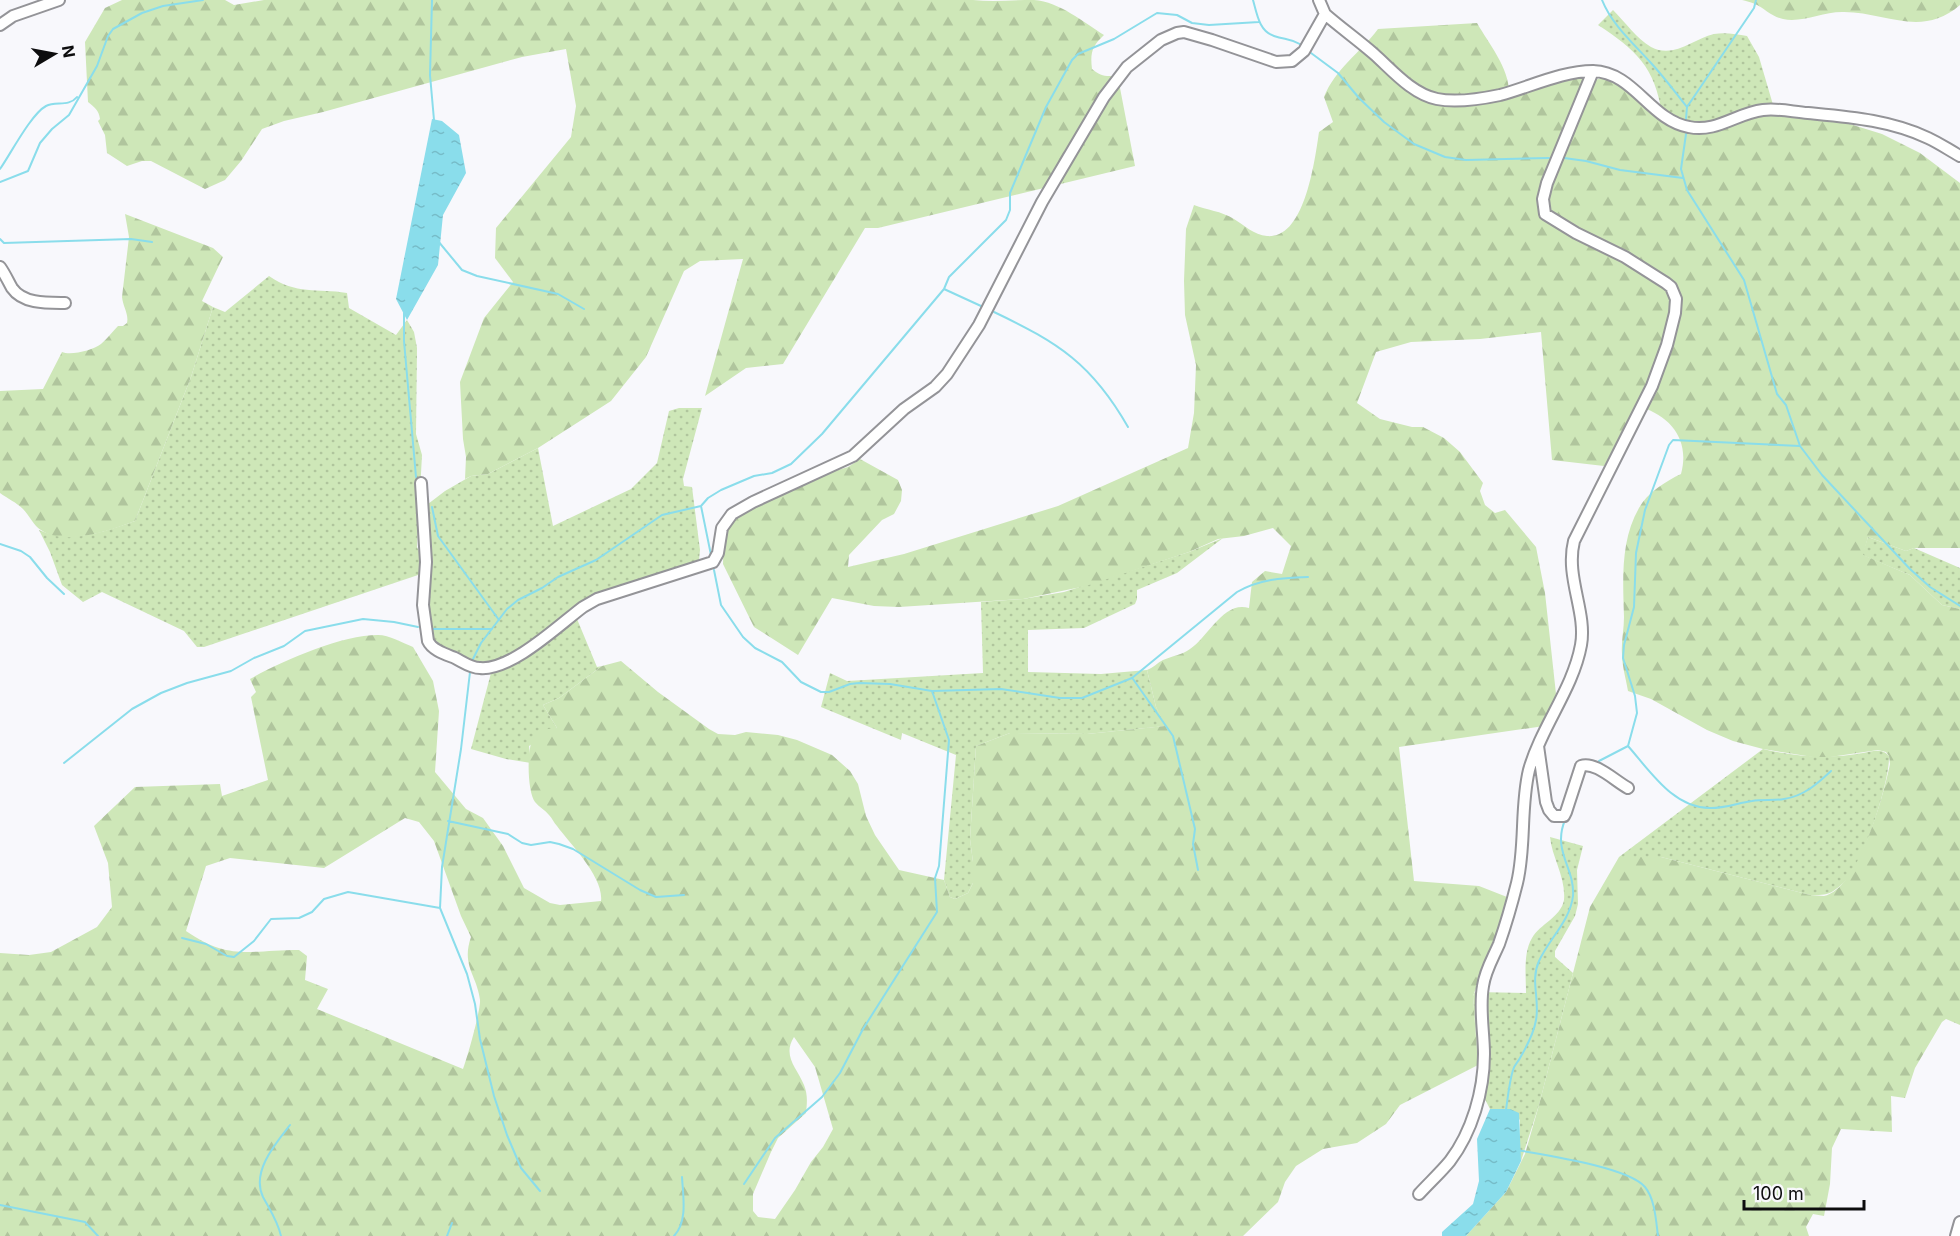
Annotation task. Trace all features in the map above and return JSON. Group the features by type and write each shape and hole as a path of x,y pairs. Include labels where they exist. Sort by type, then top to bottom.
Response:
{"street":[{"path":"0,25 13,16 58,0"},
{"path":"1319,0 1325,14 1406,82 1429,97 1454,100 1498,95 1593,71 1620,79 1659,114 1688,127 1707,128 1756,111 1783,110 1871,120 1928,138 1960,156"},
{"path":"421,483 426,562 423,605 428,641 439,651 475,668 487,669 506,664 597,599 713,562 718,553 722,528 732,514 853,456 904,409 935,387 947,374 980,325 1042,202 1104,97 1127,67 1161,40 1184,32 1212,39 1276,62 1292,61 1304,51 1325,14"},
{"path":"1419,1194 1457,1150 1467,1132 1482,1086 1483,987 1511,908 1518,880 1525,790 1529,771 1538,746 1574,669 1582,642 1571,563 1574,542 1652,386 1667,345 1675,313 1676,299 1666,282 1625,257 1575,233 1549,217 1544,211 1543,199 1547,183 1593,71"},
{"path":"0,267 21,297 29,300 65,303"},
{"path":"1538,746 1546,802 1554,816 1564,816 1581,766 1586,764 1596,767 1628,788"},
{"path":"1956,1236 1960,1222"}],"green space":[{"path":"122,0 225,0 234,5 264,0 1034,0 1053,4 1071,13 1104,35 1093,50 1092,69 1105,76 1120,75 1120,88 1135,166 878,228 865,228 783,364 746,368 705,396 743,259 700,261 684,271 646,357 611,401 538,448 488,474 465,479 466,457 460,382 484,318 513,282 495,258 496,228 571,137 576,106 566,49 522,57 284,121 262,129 225,180 205,189 151,161 142,161 127,166 107,153 105,135 98,121 99,113 88,102 85,42 105,8"},
{"path":"1742,0 1960,0 1960,5 1945,15 1917,22 1842,12 1790,20 1779,18 1755,4"},
{"path":"1613,10 1641,40 1659,50 1668,51 1683,47 1714,34 1747,36 1759,57 1776,115 1690,123 1662,114 1654,84 1642,61 1623,43 1598,25"},
{"path":"1477,23 1502,66 1509,94 1572,75 1584,78 1586,84 1608,75 1662,114 1690,123 1773,115 1824,116 1882,134 1920,153 1960,183 1960,548 1914,548 1906,551 1868,537 1863,555 1910,575 1942,605 1960,609 1960,1025 1946,1019 1942,1022 1915,1068 1905,1098 1891,1096 1892,1132 1841,1129 1832,1148 1830,1184 1824,1216 1813,1214 1806,1227 1809,1236 1466,1236 1506,1192 1525,1154 1590,907 1619,857 1661,857 1810,895 1824,896 1836,890 1848,877 1858,860 1868,839 1890,764 1886,752 1878,750 1830,757 1813,757 1763,749 1733,741 1707,730 1651,699 1628,691 1622,649 1623,575 1628,534 1639,508 1647,497 1657,488 1681,474 1683,451 1676,432 1670,424 1652,411 1641,407 1626,426 1604,466 1552,460 1541,332 1480,339 1411,342 1376,352 1357,403 1380,419 1412,427 1423,427 1444,438 1460,452 1483,483 1480,491 1485,505 1495,513 1505,510 1536,547 1545,593 1556,694 1544,726 1399,747 1414,881 1479,886 1507,897 1509,903 1473,996 1478,1065 1400,1105 1386,1124 1357,1143 1323,1149 1296,1166 1285,1182 1278,1202 1243,1236 0,1236 0,953 29,955 51,952 97,927 112,907 108,863 94,826 135,787 220,784 222,796 268,780 251,697 256,692 250,679 295,657 330,644 363,636 387,636 413,647 433,681 439,711 435,772 466,809 483,818 503,846 524,888 550,903 560,905 601,901 601,892 585,861 532,797 529,779 530,748 537,733 557,728 543,705 559,698 602,666 621,661 658,692 718,734 735,735 746,732 778,735 797,740 832,755 850,771 858,784 866,816 875,835 899,870 944,880 950,897 955,899 968,893 973,883 970,839 976,746 1010,733 1087,734 1165,726 1156,707 1147,670 1163,660 1190,649 1224,614 1232,609 1249,608 1252,582 1265,571 1282,574 1291,546 1273,528 1244,536 1218,539 1189,552 1086,586 1023,599 899,607 874,606 832,598 798,655 754,627 723,564 724,528 730,512 798,482 848,467 860,459 898,480 902,490 901,501 894,514 882,520 849,555 848,567 904,554 1058,506 1188,448 1194,413 1196,365 1185,315 1184,281 1186,229 1194,205 1229,216 1253,232 1262,235 1280,234 1291,225 1306,196 1319,132 1333,122 1324,97 1341,70 1378,29","holes":["405,818 419,822 434,841 471,937 468,956 480,1005 463,1069 317,1009 328,989 305,980 307,956 299,950 253,952 227,950 215,947 186,931 206,866 230,858 324,868","794,1037 815,1067 833,1129 775,1219 758,1217 753,1211 753,1194 771,1152 778,1138 806,1113 805,1089 790,1056"]},
{"path":"125,214 213,248 223,257 202,301 213,307 191,377 135,521 88,535 62,537 51,535 38,528 23,509 0,493 0,391 43,389 62,352 76,353 93,348 101,344 118,326 127,323 122,297 129,237"},
{"path":"269,276 288,286 347,293 349,308 396,335 407,320 414,332 417,348 416,434 422,455 417,547 421,556 421,574 204,647 197,647 184,631 102,592 83,602 62,585 39,530 63,536 87,535 135,521 191,377 213,307 225,312"},
{"path":"679,408 702,408 683,479 684,486 692,487 700,550 699,560 660,581 577,612 577,619 597,667 602,666 559,698 543,705 557,728 529,746 531,763 471,749 491,673 465,669 429,647 428,504 471,476 488,474 538,448 553,526 631,489 657,463 669,411"},
{"path":"1868,537 1906,551 1914,548 1960,568 1960,609 1942,605 1910,575 1862,555"},
{"path":"1223,538 1177,573 1137,590 1135,604 1084,628 1028,630 1028,672 1101,674 1147,670 1156,707 1166,726 1087,734 1010,733 976,746 970,839 973,883 968,893 955,899 950,897 944,880 956,755 902,733 901,740 821,707 830,673 847,681 983,673 981,602 1023,599 1064,592 1189,552"},
{"path":"1763,749 1788,754 1825,756 1877,751 1889,756 1881,800 1863,853 1850,876 1838,888 1827,894 1810,895 1661,857 1619,857"},
{"path":"1550,837 1583,846 1577,870 1578,904 1575,916 1555,951 1555,957 1573,973 1539,1105 1521,1161 1520,1120 1509,1109 1490,1109 1475,1080 1478,1065 1473,996 1475,992 1526,993 1529,944 1536,933 1559,911 1564,900 1563,883"}],"water":[{"path":"432,119 442,121 459,135 466,173 443,215 438,265 407,320 396,299"},
{"path":"1490,1109 1510,1109 1519,1113 1521,1161 1506,1192 1466,1236 1442,1236 1442,1232 1473,1204 1479,1181 1477,1139"}],"waterway":[{"path":"0,182 28,171 40,143 69,115 97,66 108,36 113,29 142,13 163,6 203,0"},
{"path":"432,0 430,75 434,120"},
{"path":"1253,0 1259,21 1269,34 1302,45"},
{"path":"1602,0 1617,26 1687,107"},
{"path":"1686,119 1687,107 1754,8 1756,0"},
{"path":"472,661 481,643 507,609 518,600 558,577 596,560 662,515 701,506 708,498 721,490 754,476 772,473 791,464 822,434 944,289 949,277 1006,220 1010,210 1010,193 1046,107 1072,60 1078,54 1114,39 1157,13 1177,15 1192,23 1209,25 1259,22"},
{"path":"1311,53 1338,73 1359,98 1384,122 1414,144 1445,157 1466,160 1549,158"},
{"path":"0,169 40,110 46,106 70,102 77,97"},
{"path":"1686,134 1681,169 1687,190 1744,280 1777,394 1786,405 1800,446 1822,475 1910,569 1930,587 1960,606"},
{"path":"1564,158 1620,170 1683,178"},
{"path":"0,239 4,243 131,239 152,242"},
{"path":"438,241 462,270 477,276 558,294 584,309"},
{"path":"944,289 981,306"},
{"path":"994,312 1037,334 1072,358 1101,387 1128,427"},
{"path":"404,313 404,341 416,477"},
{"path":"1628,746 1637,713 1635,696 1623,658 1634,607 1636,553 1645,510 1669,445 1673,440 1800,446"},
{"path":"701,506 711,555"},
{"path":"432,507 438,536 499,620"},
{"path":"0,544 21,551 30,557 64,594"},
{"path":"714,570 721,605 743,637 755,648 782,662 801,682 821,692 829,692 859,683 890,684 932,691 1001,689 1060,698 1082,698 1132,678 1237,592 1254,584 1271,580 1308,577"},
{"path":"64,763 132,709 161,693 231,671 254,658 284,646 305,631 363,619 418,627"},
{"path":"429,629 492,629"},
{"path":"470,672 461,749 442,867 440,908 467,974 494,1096 507,1135 521,1168 540,1191"},
{"path":"1133,679 1173,736 1195,829 1193,844 1198,870"},
{"path":"744,1184 775,1138 822,1097 840,1073 863,1029 937,912 935,878 939,866 949,740 932,691"},
{"path":"1628,746 1664,787 1674,795 1698,807 1716,808 1756,800 1780,800 1810,789 1831,771"},
{"path":"1599,761 1628,746"},
{"path":"1576,798 1582,778"},
{"path":"1506,1110 1514,1068 1528,1044 1535,1025 1536,968 1543,953 1564,922 1573,896 1573,886 1561,841 1565,820"},
{"path":"448,821 508,834 522,843 531,845 550,842 559,844 573,849 640,890 656,897 684,895"},
{"path":"182,938 206,944 227,956 234,957 254,941 271,919 299,918 312,912 324,899 348,892 440,908"},
{"path":"281,1236 263,1197 260,1178 266,1159 290,1125"},
{"path":"1517,1150 1585,1163 1622,1173 1636,1180 1645,1187 1651,1198 1658,1236"},
{"path":"674,1236 683,1216 682,1177"},
{"path":"0,1205 85,1222 98,1236"},
{"path":"447,1236 452,1223"}]}
